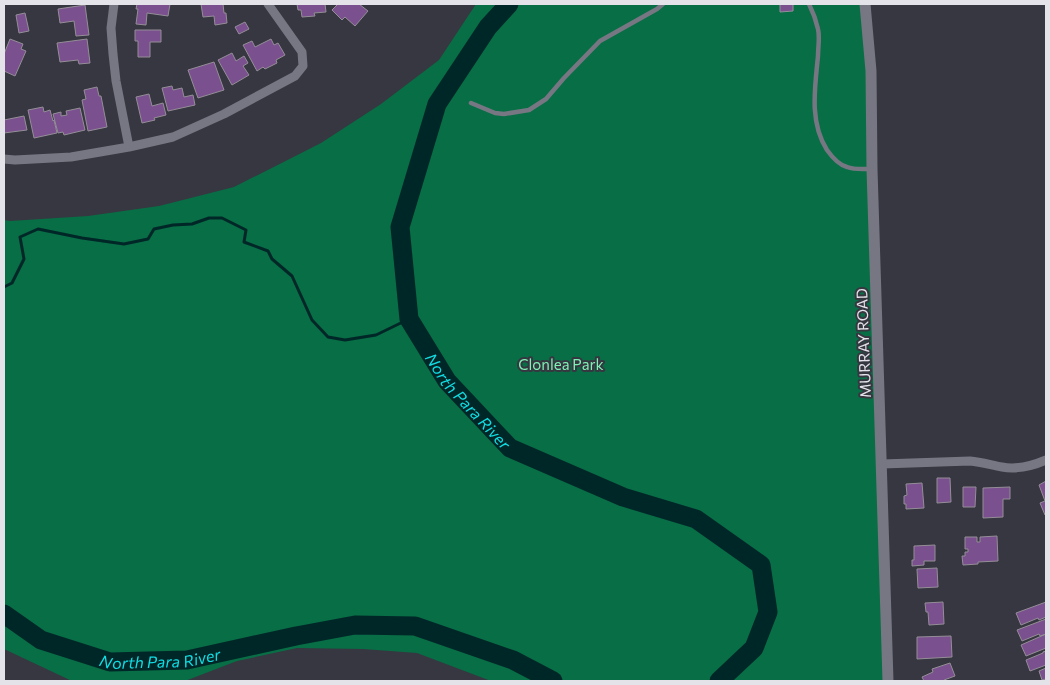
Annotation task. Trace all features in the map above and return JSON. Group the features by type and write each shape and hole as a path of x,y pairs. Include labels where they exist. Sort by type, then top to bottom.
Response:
{"street":[{"path":"114,4 111,28 112,54 128,147"},
{"path":"4,159 70,157 173,137 224,114 295,76 303,66 302,52 268,4"},
{"name":"MURRAY ROAD","path":"865,4 870,71 888,681"},
{"path":"882,464 970,461 1017,468 1030,466 1046,460"}],"lane":[{"path":"471,104 495,113 504,114 529,110 546,99 600,41 663,4"},
{"path":"809,4 818,30 814,99 819,133 823,144 835,160 841,164 853,168 872,169"}],"green space":[{"name":"Clonlea Park","path":"476,4 865,4 888,681 491,681 417,653 363,649 297,648 237,661 185,681 72,681 4,649 4,220 88,216 159,206 234,187 321,143 381,104 439,60"}],"building":[{"path":"137,4 170,4 168,16 147,13 146,25 136,24"},
{"path":"201,4 223,4 227,23 215,25 214,16 203,17"},
{"path":"297,4 325,4 326,12 314,13 315,16 302,17 301,10 298,10"},
{"path":"338,4 359,4 368,11 355,26 345,17 342,20 332,10"},
{"path":"780,4 793,4 793,11 780,12"},
{"path":"85,5 89,35 76,36 74,21 60,23 58,9"},
{"path":"25,13 29,31 19,33 16,15"},
{"path":"245,22 249,29 239,34 235,27"},
{"path":"135,30 161,30 161,42 150,42 150,57 138,57 138,41 135,41"},
{"path":"10,39 23,44 21,49 26,51 15,76 4,71 4,54"},
{"path":"87,39 90,63 79,64 78,60 60,62 57,43"},
{"path":"271,39 274,45 278,43 285,55 276,60 277,63 257,71 243,45 252,41 255,47"},
{"path":"232,53 236,61 244,56 248,63 243,66 249,75 232,85 218,60"},
{"path":"214,62 224,90 198,98 188,70"},
{"path":"172,86 173,90 182,88 184,97 193,95 195,105 168,111 162,88"},
{"path":"97,87 99,96 101,96 107,127 88,131 82,100 86,99 84,90"},
{"path":"149,94 152,106 163,103 166,115 142,123 136,97"},
{"path":"43,107 44,112 50,110 57,133 34,138 28,110"},
{"path":"80,108 85,130 64,135 63,132 58,133 53,114 61,112 61,116 67,115 66,111"},
{"path":"24,116 27,130 4,133 4,120"},
{"path":"937,478 950,478 951,502 937,503"},
{"path":"1046,481 1045,515 1040,503 1045,501 1039,485"},
{"path":"922,483 924,508 906,509 904,496 907,495 906,484"},
{"path":"963,487 976,487 975,507 963,507"},
{"path":"1010,487 1010,499 1003,499 1003,517 983,518 983,488"},
{"path":"997,536 998,561 963,565 962,556 965,556 965,552 968,552 968,549 965,549 965,537 977,537 977,542 980,542 980,537"},
{"path":"935,545 935,561 924,561 924,565 912,566 914,546"},
{"path":"937,568 938,587 918,588 917,569"},
{"path":"943,602 944,624 929,625 925,603"},
{"path":"1046,602 1046,617 1021,625 1016,613"},
{"path":"1046,619 1046,634 1040,636 1039,634 1022,641 1017,630"},
{"path":"1046,634 1046,648 1026,656 1021,645"},
{"path":"951,636 952,657 917,659 917,637"},
{"path":"1046,651 1046,665 1030,671 1026,660"},
{"path":"950,663 955,676 944,681 924,681 922,677 933,672 932,669"},
{"path":"1046,668 1046,679 1042,680 1039,671"}],"waterway":[{"name":"North Para River","path":"509,4 488,27 437,104 400,227 409,319 447,381 510,448 623,497 696,519 761,565 768,612 754,648 719,681"},
{"path":"4,287 12,283 24,259 20,237 38,229 124,244 148,239 154,229 192,224 209,218 222,218 246,230 244,242 268,251 272,259 292,276 312,320 328,337 345,340 376,335 409,319"},
{"name":"North Para River","path":"4,614 41,640 110,662 187,660 355,625 415,626 513,660 553,681"}]}
